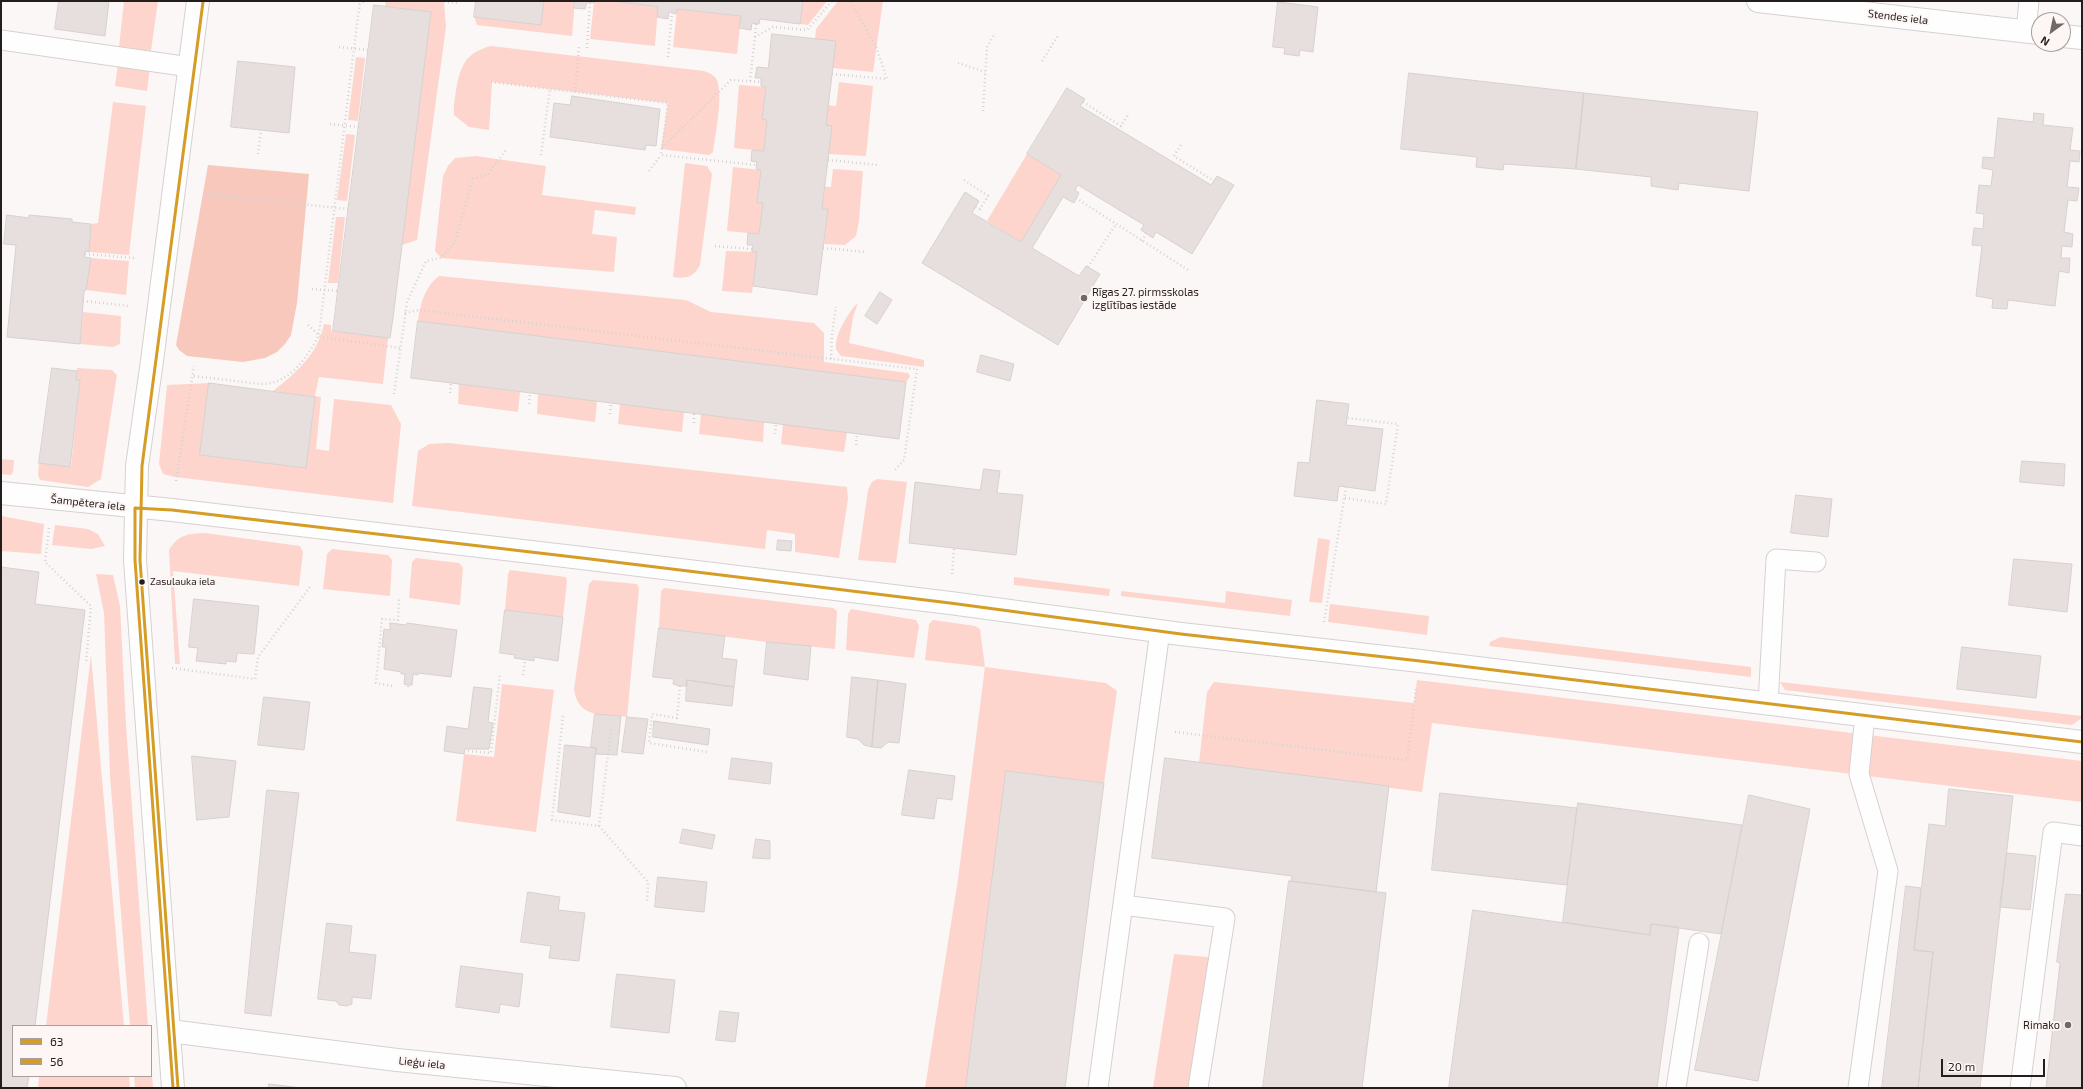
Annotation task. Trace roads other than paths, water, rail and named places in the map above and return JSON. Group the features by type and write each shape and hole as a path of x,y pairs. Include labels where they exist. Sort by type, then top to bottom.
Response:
{"street":[{"path":"174,1088 135,560 135,508 137,466 198,1"},
{"name":"Stendes iela","path":"1758,1 2031,32"},
{"path":"2071,37 2082,38"},
{"name":"Šampētera iela","path":"1,493 135,508 172,510 582,558 1160,631 1420,661 2082,742"},
{"name":"Lieģu iela","path":"170,1031 421,1063 675,1088"}],"lane":[{"path":"2029,1 2031,22"},
{"path":"1,40 190,67"},
{"path":"1768,704 1776,559 1816,562"},
{"path":"1098,1088 1160,631"},
{"path":"1858,1088 1888,871 1859,774 1865,715"},
{"path":"2020,1088 2053,832 2082,836"},
{"path":"1123,905 1225,918 1198,1088"},
{"path":"1676,1088 1699,943"}],"place":[{"name":"Rīgas 27. pirmsskolas izglītības iestāde","path":"1084,298"},
{"name":"Zasulauka iela","path":"142,582"},
{"name":"Rimako","path":"2068,1025"}]}
